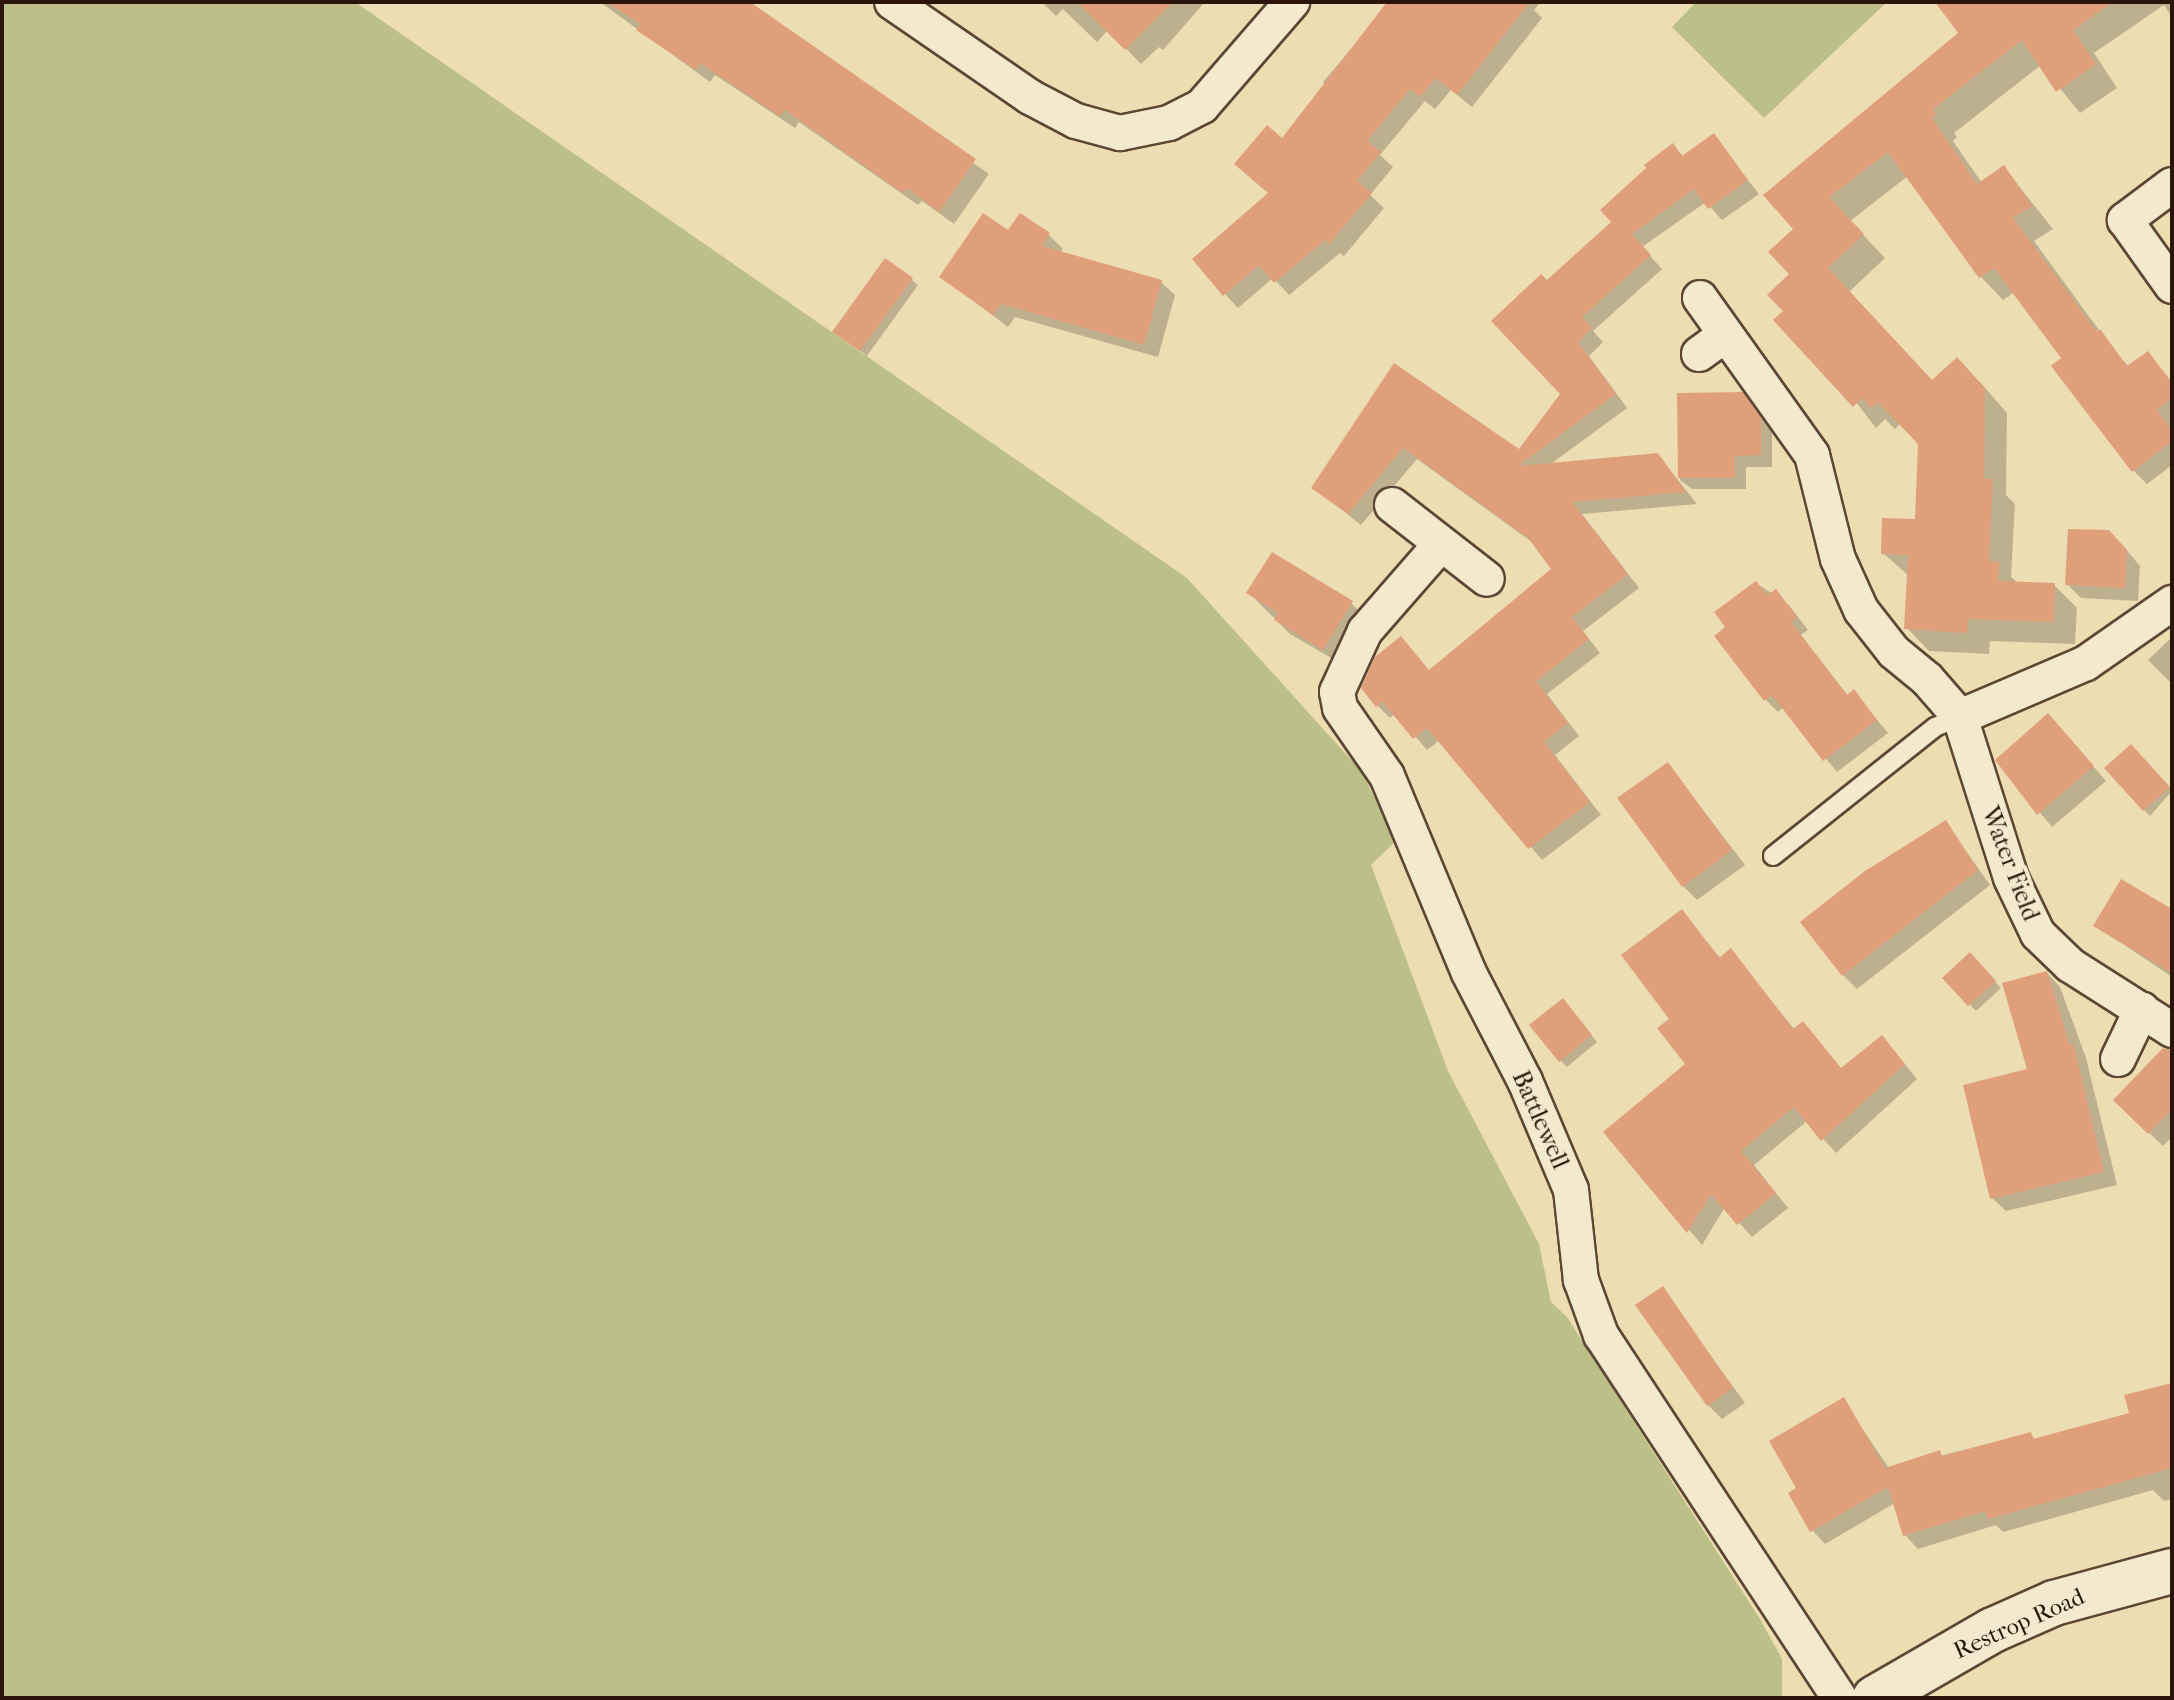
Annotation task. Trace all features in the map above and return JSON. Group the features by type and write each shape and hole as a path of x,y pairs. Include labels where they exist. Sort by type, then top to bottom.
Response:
{"street":[{"path":"892,2 1030,97 1076,121 1120,133 1169,123 1202,106 1292,2"},
{"path":"2172,185 2125,220 2172,286"},
{"path":"1700,298 1712,344 1812,455 1838,559 1854,600 1894,652 1927,679 1960,717 2086,663 2172,603"},
{"path":"1392,505 1487,579"},
{"name":"Battlewell","path":"1441,544 1365,631 1337,692 1340,708 1387,776 1469,973 1525,1081 1571,1190 1581,1280 1601,1335 1839,1698"},
{"name":"Water Field","path":"1960,717 2011,878 2038,934 2070,965 2172,1030"},
{"path":"2118,1059 2142,1009"},
{"name":"Restrop Road","path":"1875,1698 2018,1619 2126,1580 2172,1571"}],"lane":[{"path":"1773,856 1935,727 1960,717"}],"green space":[{"path":"2,2 355,2 1187,578 1362,772 1396,841 1371,865 1448,1071 1539,1244 1551,1302 1567,1317 1760,1619 1782,1659 1782,1698 2,1698"},
{"path":"1696,2 1887,2 1764,118 1672,27"}],"building":[{"path":"607,2 750,2 976,159 939,212 907,188 903,193 785,110 780,116 700,63 696,70 636,30 640,24"},
{"path":"1077,2 1173,2 1125,50"},
{"path":"1387,2 1530,2 1457,95 1436,78 1420,97 1410,89 1367,141 1381,152 1357,181 1372,193 1329,244 1325,240 1274,283 1259,265 1223,296 1192,259 1268,193 1234,164 1267,125 1282,138"},
{"path":"1935,2 2113,2 2073,30 2096,64 2056,92 2022,40 1933,109 1936,114 1932,118 1977,184 2004,165 2032,206 2013,218 2097,332 2100,329 2127,366 2148,351 2172,383 2172,398 2157,410 2172,430 2172,441 2132,472 2051,366 2061,358 1994,268 1979,278 1888,152 1829,197 1864,234 1828,268 1932,380 1957,357 1985,388 1984,479 1993,479 1989,561 2000,562 1998,581 2055,583 2054,622 1968,619 1967,633 1904,629 1908,555 1881,554 1882,518 1915,519 1918,444 1878,402 1871,408 1862,398 1853,407 1773,320 1783,311 1767,295 1789,274 1768,252 1793,229 1763,195 1958,33"},
{"path":"1714,133 1748,180 1708,209 1694,189 1632,234 1651,255 1582,317 1592,328 1578,342 1616,394 1518,466 1658,453 1686,492 1572,502 1628,574 1572,617 1589,639 1536,681 1568,723 1544,742 1590,802 1528,849 1427,728 1413,739 1382,701 1376,707 1361,688 1375,657 1401,636 1429,670 1551,569 1528,538 1403,448 1348,514 1311,488 1394,363 1519,449 1560,394 1491,321 1541,274 1547,280 1611,222 1600,210 1646,168 1644,165 1673,143 1682,156"},
{"path":"983,213 1008,230 1020,213 1050,233 1042,246 1162,280 1144,345 1001,304 993,315 939,277"},
{"path":"885,258 913,278 860,351 832,332"},
{"path":"1743,392 1761,418 1761,455 1735,456 1735,478 1678,478 1677,393"},
{"path":"2068,529 2109,530 2127,550 2125,588 2065,585"},
{"path":"1272,552 1353,601 1323,650 1274,620 1278,613 1246,593"},
{"path":"1756,581 1767,595 1776,589 1797,617 1791,622 1847,695 1854,689 1877,720 1823,761 1772,695 1764,701 1714,636 1725,627 1714,612"},
{"path":"2048,713 2094,766 2037,815 1995,760"},
{"path":"2131,744 2170,787 2143,811 2104,768"},
{"path":"1668,762 1732,850 1682,887 1617,798"},
{"path":"1946,820 1978,870 1842,976 1800,922 1865,871"},
{"path":"2121,879 2172,909 2172,973 2093,926"},
{"path":"1682,909 1719,958 1731,948 1793,1029 1803,1021 1841,1068 1882,1035 1905,1064 1821,1141 1794,1107 1741,1151 1776,1193 1737,1225 1711,1194 1687,1233 1603,1132 1685,1064 1657,1028 1669,1019 1621,955"},
{"path":"1970,952 1996,981 1968,1006 1942,978"},
{"path":"2047,971 2070,1047 2073,1042 2104,1172 1990,1199 1963,1085 2027,1069 2002,983"},
{"path":"1563,998 1592,1035 1559,1062 1529,1025"},
{"path":"2163,1048 2172,1050 2172,1109 2148,1134 2113,1100"},
{"path":"1663,1286 1733,1388 1707,1406 1635,1305"},
{"path":"2172,1383 2172,1468 1988,1519 1985,1511 1903,1536 1888,1487 1810,1532 1788,1493 1796,1488 1769,1441 1844,1397 1885,1468 1940,1450 1942,1456 2031,1432 2033,1439 2129,1413 2124,1395"}]}
